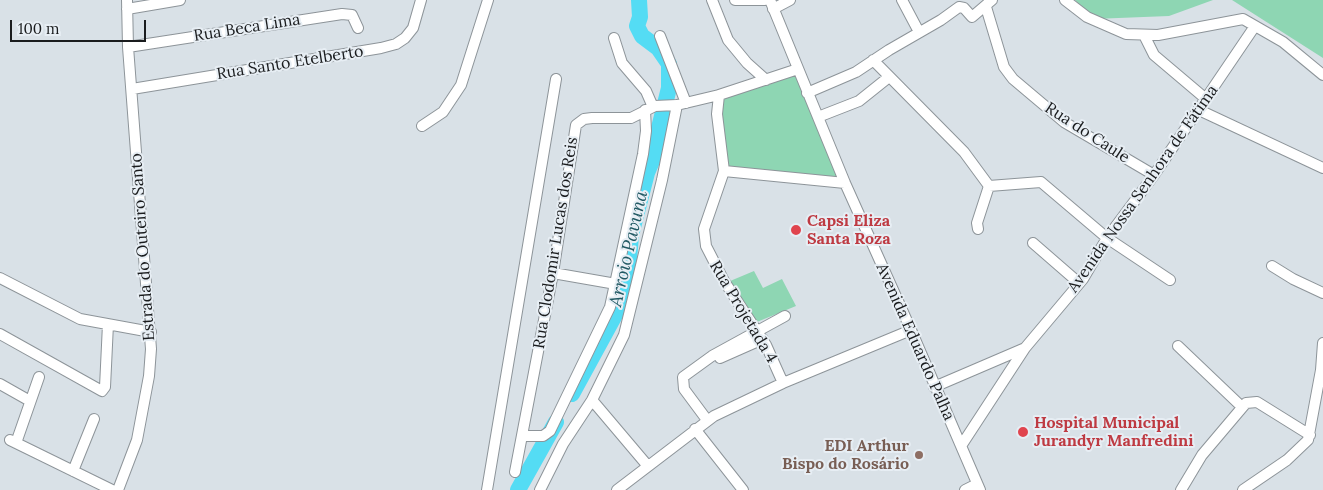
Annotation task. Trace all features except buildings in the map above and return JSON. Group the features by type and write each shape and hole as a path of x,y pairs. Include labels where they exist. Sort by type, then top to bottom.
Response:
{"street":[{"path":"127,4 180,0"},
{"name":"Rua Santo Etelberto","path":"132,89 396,44 406,38 413,28 421,0"},
{"path":"422,126 443,112 460,85 488,0"},
{"path":"712,0 728,40 747,63 766,80"},
{"path":"734,0 765,0"},
{"path":"772,5 790,0"},
{"path":"902,0 919,32"},
{"path":"1065,0 1086,17 1126,34 1173,33 1242,19 1283,42 1323,75"},
{"name":"Estrada do Outeiro Santo","path":"118,490 132,455 141,423 149,376 151,332 128,47 127,4"},
{"path":"807,93 840,80 942,20 959,7 964,8 972,17 989,4"},
{"name":"Rua do Caule","path":"989,4 1004,67 1013,79 1064,122 1154,175"},
{"name":"Avenida Eduardo Palha","path":"772,5 844,183 911,330 978,487"},
{"name":"Rua Beca Lima","path":"128,47 342,14 352,15 358,28"},
{"name":"Avenida Nossa Senhora de Fátima","path":"961,446 1025,348 1079,283 1107,238 1154,175 1255,26"},
{"path":"1144,35 1154,54 1206,99"},
{"path":"540,490 563,444 592,400 624,334 631,310 678,104 660,36"},
{"path":"523,436 542,436 550,431 605,319 616,284 651,108 646,91 622,63 614,38"},
{"path":"873,60 964,152 989,186"},
{"name":"Rua Clodomir Lucas dos Reis","path":"516,472 553,273 576,125 584,119 631,118 651,108 719,95 798,69"},
{"path":"818,117 859,101 888,77"},
{"name":"Rua Clodomir Lucas dos Reis","path":"487,490 556,79"},
{"name":"Rua Projetada 4","path":"719,95 717,114 724,171 704,229 706,246 724,281 760,335 783,382"},
{"path":"1199,110 1323,168"},
{"path":"724,171 844,183"},
{"path":"989,186 1041,182 1107,238 1170,280"},
{"path":"978,229 977,223 989,186"},
{"path":"1032,243 1079,283"},
{"path":"1272,266 1293,279 1323,293"},
{"path":"553,273 616,284"},
{"path":"0,278 80,319 151,332"},
{"path":"707,420 682,384 683,377 709,358 760,335 785,316"},
{"path":"0,334 102,391 106,387 108,324"},
{"path":"617,490 707,420 783,382 911,330"},
{"path":"1243,490 1287,460 1304,445 1310,435 1319,411 1323,344"},
{"path":"1178,346 1242,406"},
{"name":"Avenida Nossa Senhora de Fátima","path":"934,387 1025,348"},
{"path":"38,377 13,442 112,490"},
{"path":"0,384 30,401"},
{"path":"592,400 647,465"},
{"path":"1181,490 1202,455 1242,406 1249,402 1257,402 1310,435"},
{"path":"73,471 94,420"},
{"path":"695,429 742,490"},
{"path":"965,490 978,487"}],"green space":[{"path":"1075,0 1213,0 1169,16 1093,19"},
{"path":"1232,0 1323,0 1323,58"},
{"path":"795,73 839,179 724,171 713,97"},
{"path":"754,271 763,288 782,279 796,306 747,326 723,284"}],"waterway":[{"name":"Arroio Pavuna","path":"572,394 620,306 629,260 631,235 647,173 658,147 658,132 669,88 669,64 658,48 642,36 637,26 640,17 639,0"},
{"name":"Arroio Pavuna","path":"518,490 556,422"}],"place":[{"name":"Capsi Eliza Santa Roza","path":"796,230"},
{"name":"Hospital Municipal Jurandyr Manfredini","path":"1023,432"},
{"name":"EDI Arthur Bispo do Rosário","path":"919,455"}]}
